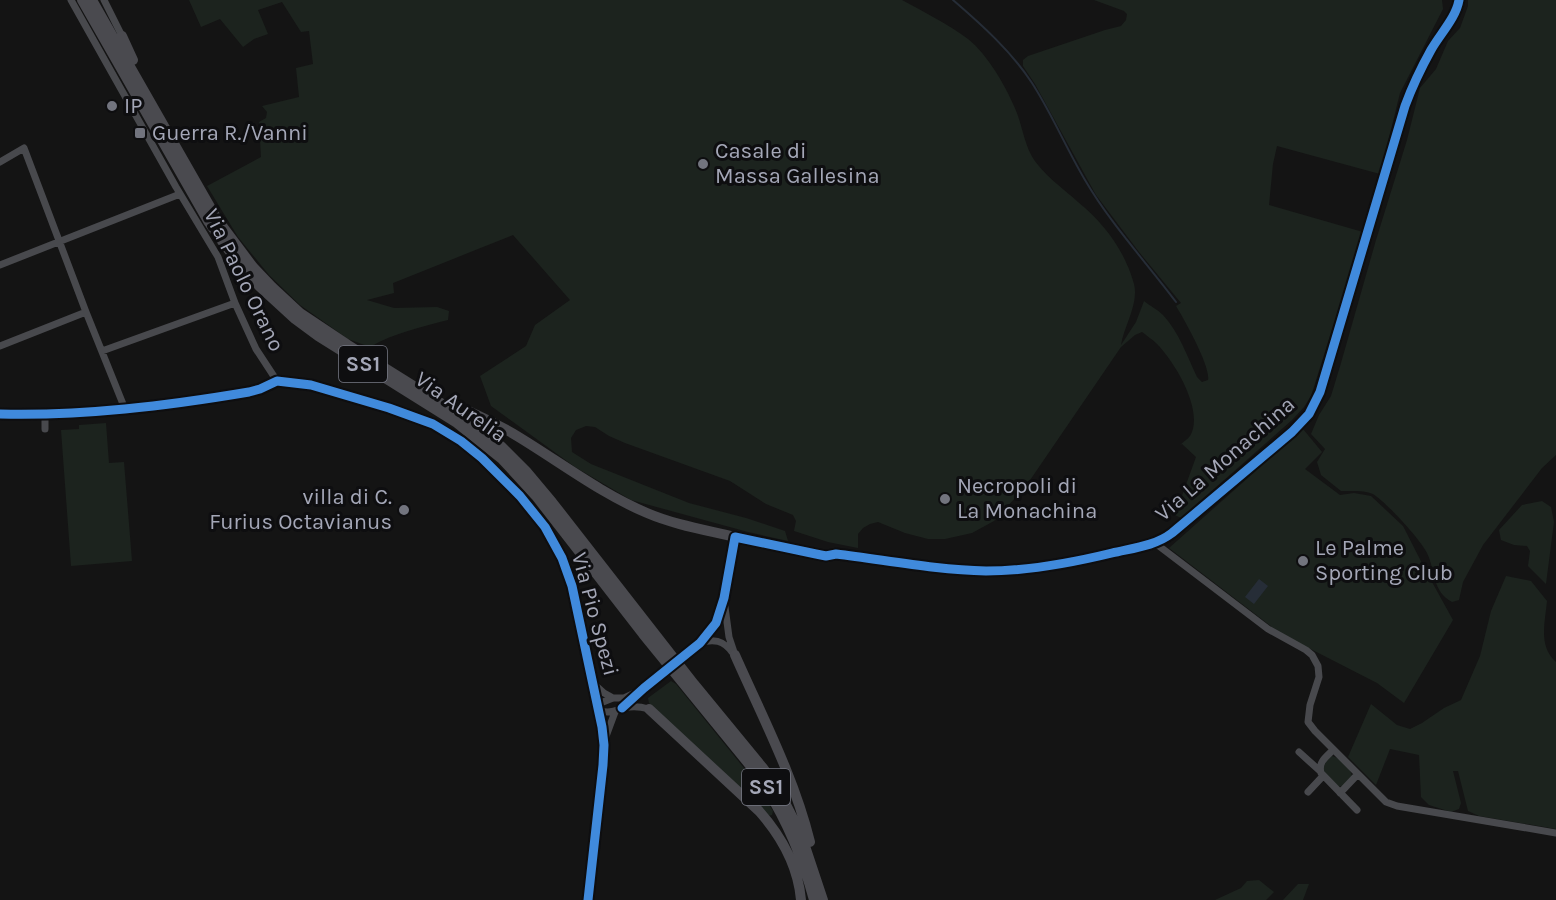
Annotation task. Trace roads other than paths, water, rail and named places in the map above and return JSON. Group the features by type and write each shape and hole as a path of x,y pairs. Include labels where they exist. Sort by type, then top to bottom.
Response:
{"highway":[{"name":"Via Aurelia","path":"82,0 208,221 241,266 270,297 295,319 462,427 495,453 526,484 643,634 757,774 793,837 814,900"},
{"name":"Via Aurelia","path":"92,0 216,219 253,267 308,318 468,420 516,461 544,492 777,787 805,845 823,900"},
{"path":"122,36 148,99"},
{"path":"421,390 505,429 603,491 635,508 657,517 735,537"},
{"path":"735,655 799,804 819,884"},
{"path":"649,709 759,811 776,831 791,860 798,880 801,900"}],"street":[{"path":"0,265 180,195 71,0"},
{"path":"104,0 122,36"},
{"name":"Via La Monachina","path":"735,537 826,556 837,554 985,571 1054,566 1155,543 1172,533 1292,432 1312,410 1324,378 1401,115 1418,74 1454,15 1459,0"},
{"path":"0,162 24,148 125,409"},
{"name":"Via Paolo Orano","path":"180,195 218,257 235,303 256,349 277,381"},
{"path":"102,351 235,303"},
{"path":"0,346 86,312"},
{"path":"0,414 45,415 163,406 249,392 277,381"},
{"name":"Via Pio Spezi","path":"277,381 314,386 399,411 436,425 466,445 520,495 545,527 558,549 575,598 599,707 604,745 588,900"},
{"path":"45,415 45,429"},
{"path":"604,745 619,710 689,653 718,621 735,537"},
{"path":"1155,543 1268,629 1312,655 1318,666 1319,680 1310,705 1308,721 1333,750 1383,800 1394,805 1556,833"},
{"path":"724,598 729,637 735,655"},
{"path":"700,643 712,640 721,642 735,655"},
{"path":"594,684 613,698 624,698 644,688"},
{"path":"644,688 643,699 649,709"},
{"path":"599,707 613,698"},
{"path":"599,707 609,712 637,706 649,709"},
{"path":"1308,792 1322,774 1321,762 1333,750"},
{"path":"1299,752 1357,810"},
{"path":"1340,793 1358,774"}],"waterway":[{"path":"953,0 996,39 1024,71 1095,196 1176,302"}],"place":[{"name":"IP","path":"112,106"},
{"name":"Guerra R./Vanni","path":"140,133"},
{"name":"Casale di Massa Gallesina","path":"703,164"},
{"name":"Necropoli di La Monachina","path":"945,499"},
{"name":"villa di C. Furius Octavianus","path":"404,510"},
{"name":"Le Palme Sporting Club","path":"1303,561"}]}
